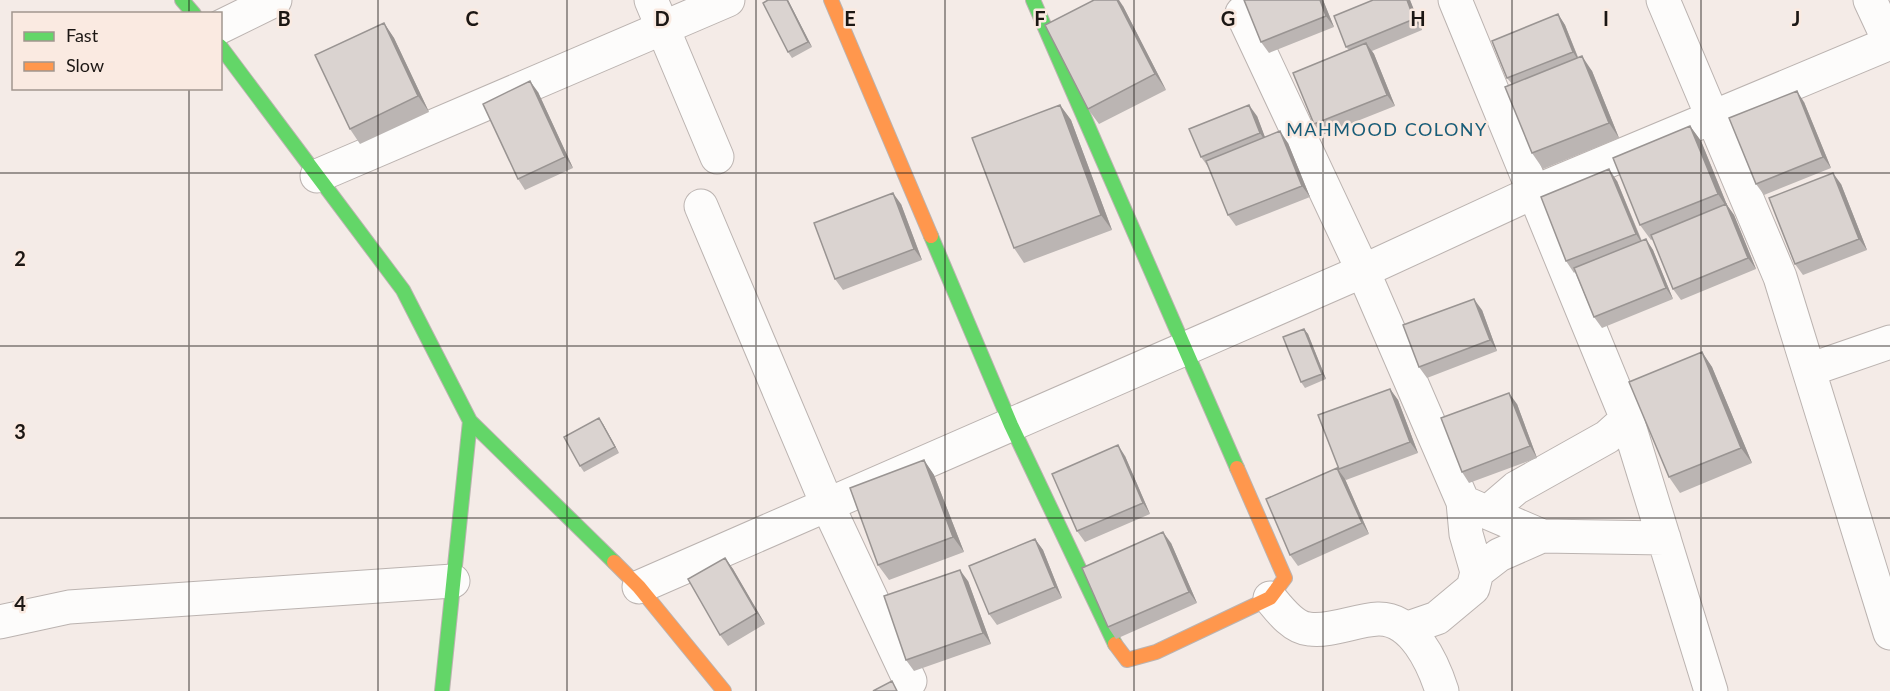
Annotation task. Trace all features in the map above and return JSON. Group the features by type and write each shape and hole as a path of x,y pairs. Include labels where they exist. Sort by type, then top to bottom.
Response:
{"street":[{"path":"182,0 192,12"},
{"path":"222,26 275,0"},
{"path":"317,176 657,14 728,0"},
{"path":"831,0 1011,424 1112,640 1127,660 1156,652 1270,598 1285,578 1034,0"},
{"path":"1455,0 1627,419 1711,691"},
{"path":"1664,0 1780,277 1890,633"},
{"path":"639,586 1363,271 1534,192 1890,43 1870,0"},
{"path":"1242,13 1475,507 1542,536 1664,538"},
{"path":"657,14 717,157"},
{"path":"222,49 403,290 470,420 639,586 724,691"},
{"path":"701,206 827,504 910,681"},
{"path":"1809,370 1890,342"},
{"path":"1270,598 1287,617 1307,630 1380,619 1408,628 1437,618 1473,588 1477,572 1466,534 1475,507 1516,488 1607,437 1627,419"},
{"path":"442,691 470,420"},
{"path":"1477,572 1499,555 1542,536"},
{"path":"0,622 69,607 453,581"},
{"path":"1408,628 1435,671 1442,691"}],"building":[{"path":"768,0 787,0 808,42 788,52 763,3"},
{"path":"1094,0 1117,0 1155,74 1088,109 1045,25"},
{"path":"1244,0 1320,0 1326,16 1261,42"},
{"path":"1373,0 1407,0 1414,19 1346,47 1334,16"},
{"path":"1558,14 1573,52 1507,78 1492,41"},
{"path":"384,23 418,96 350,129 315,55"},
{"path":"1366,43 1387,95 1314,124 1293,73"},
{"path":"1582,56 1609,123 1532,153 1505,87"},
{"path":"530,81 565,157 518,179 483,104"},
{"path":"1797,91 1823,157 1756,184 1729,118"},
{"path":"1060,105 1101,215 1014,248 972,138"},
{"path":"1249,105 1260,133 1201,157 1189,129"},
{"path":"1690,126 1718,194 1640,225 1613,158"},
{"path":"1280,131 1302,186 1228,215 1206,161"},
{"path":"1609,169 1636,234 1566,261 1541,197"},
{"path":"1833,173 1859,239 1795,264 1769,198"},
{"path":"893,193 914,249 835,279 814,223"},
{"path":"1726,204 1748,258 1673,289 1651,235"},
{"path":"1646,239 1666,288 1594,317 1574,268"},
{"path":"1474,299 1490,340 1419,367 1403,325"},
{"path":"1304,329 1322,374 1301,382 1283,337"},
{"path":"1702,352 1741,448 1669,477 1629,382"},
{"path":"1390,389 1410,442 1339,469 1318,415"},
{"path":"1509,393 1530,446 1462,472 1441,418"},
{"path":"599,418 615,447 580,466 564,437"},
{"path":"1118,445 1143,503 1077,531 1052,474"},
{"path":"924,460 953,537 878,565 850,488"},
{"path":"1337,468 1362,523 1290,555 1266,499"},
{"path":"1163,532 1189,592 1108,627 1082,568"},
{"path":"1035,539 1055,587 989,614 969,566"},
{"path":"725,558 757,613 720,635 688,579"},
{"path":"960,570 983,633 906,660 884,596"},
{"path":"892,681 897,691 873,691"}],"traffic: fast":[{"path":"182,0 192,12"},
{"path":"1033,0 1237,468"},
{"path":"222,49 403,290 470,421 614,562"},
{"path":"931,236 1011,425 1115,644"},
{"path":"442,691 470,421"}],"traffic: slow":[{"path":"831,0 931,236"},
{"path":"1115,644 1127,660 1156,652 1270,598 1285,578 1237,468"},
{"path":"614,562 639,587 724,691"}],"district":[{"name":"MAHMOOD COLONY","path":"1387,129"}]}
